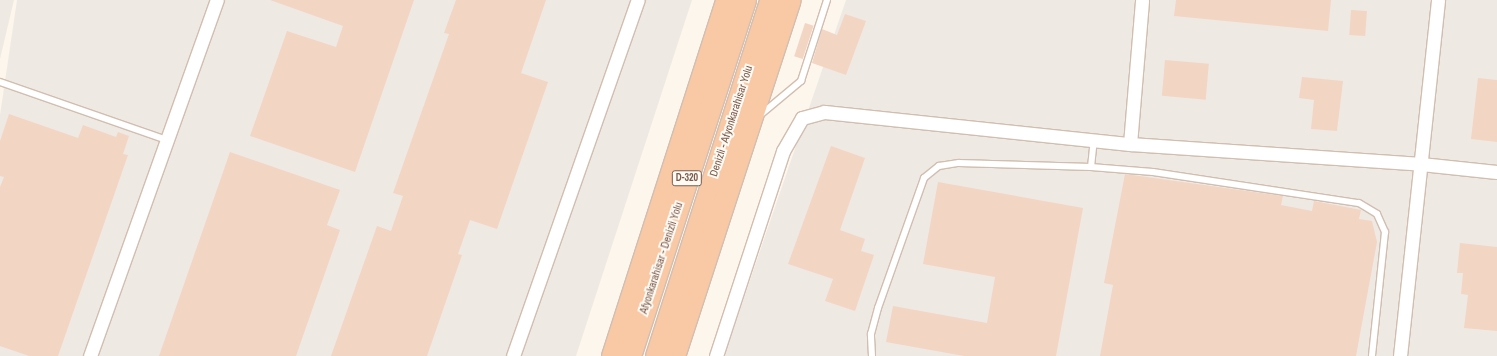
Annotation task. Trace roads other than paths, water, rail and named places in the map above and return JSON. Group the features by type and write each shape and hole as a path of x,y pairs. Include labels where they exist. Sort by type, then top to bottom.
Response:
{"highway":[{"path":"612,356 726,0"},
{"name":"Afyonkarahisar - Denizli Yolu","path":"630,356 745,0"},
{"name":"Denizli - Afyonkarahisar Yolu","path":"656,356 770,0"},
{"path":"674,356 790,0"}],"street":[{"path":"90,356 217,0"},
{"path":"513,356 638,0"},
{"path":"1130,144 1142,0"},
{"path":"1400,356 1438,0"},
{"path":"716,356 783,151 802,118 824,112 1130,144 1421,164 1497,172"}],"lane":[{"path":"749,125 801,81 827,0"},
{"path":"0,82 167,140"},
{"path":"1091,166 1094,140"},
{"path":"872,356 871,334 924,178 939,166 959,163 1091,166 1153,172 1264,186 1359,203 1377,214 1385,232 1372,356"}]}
